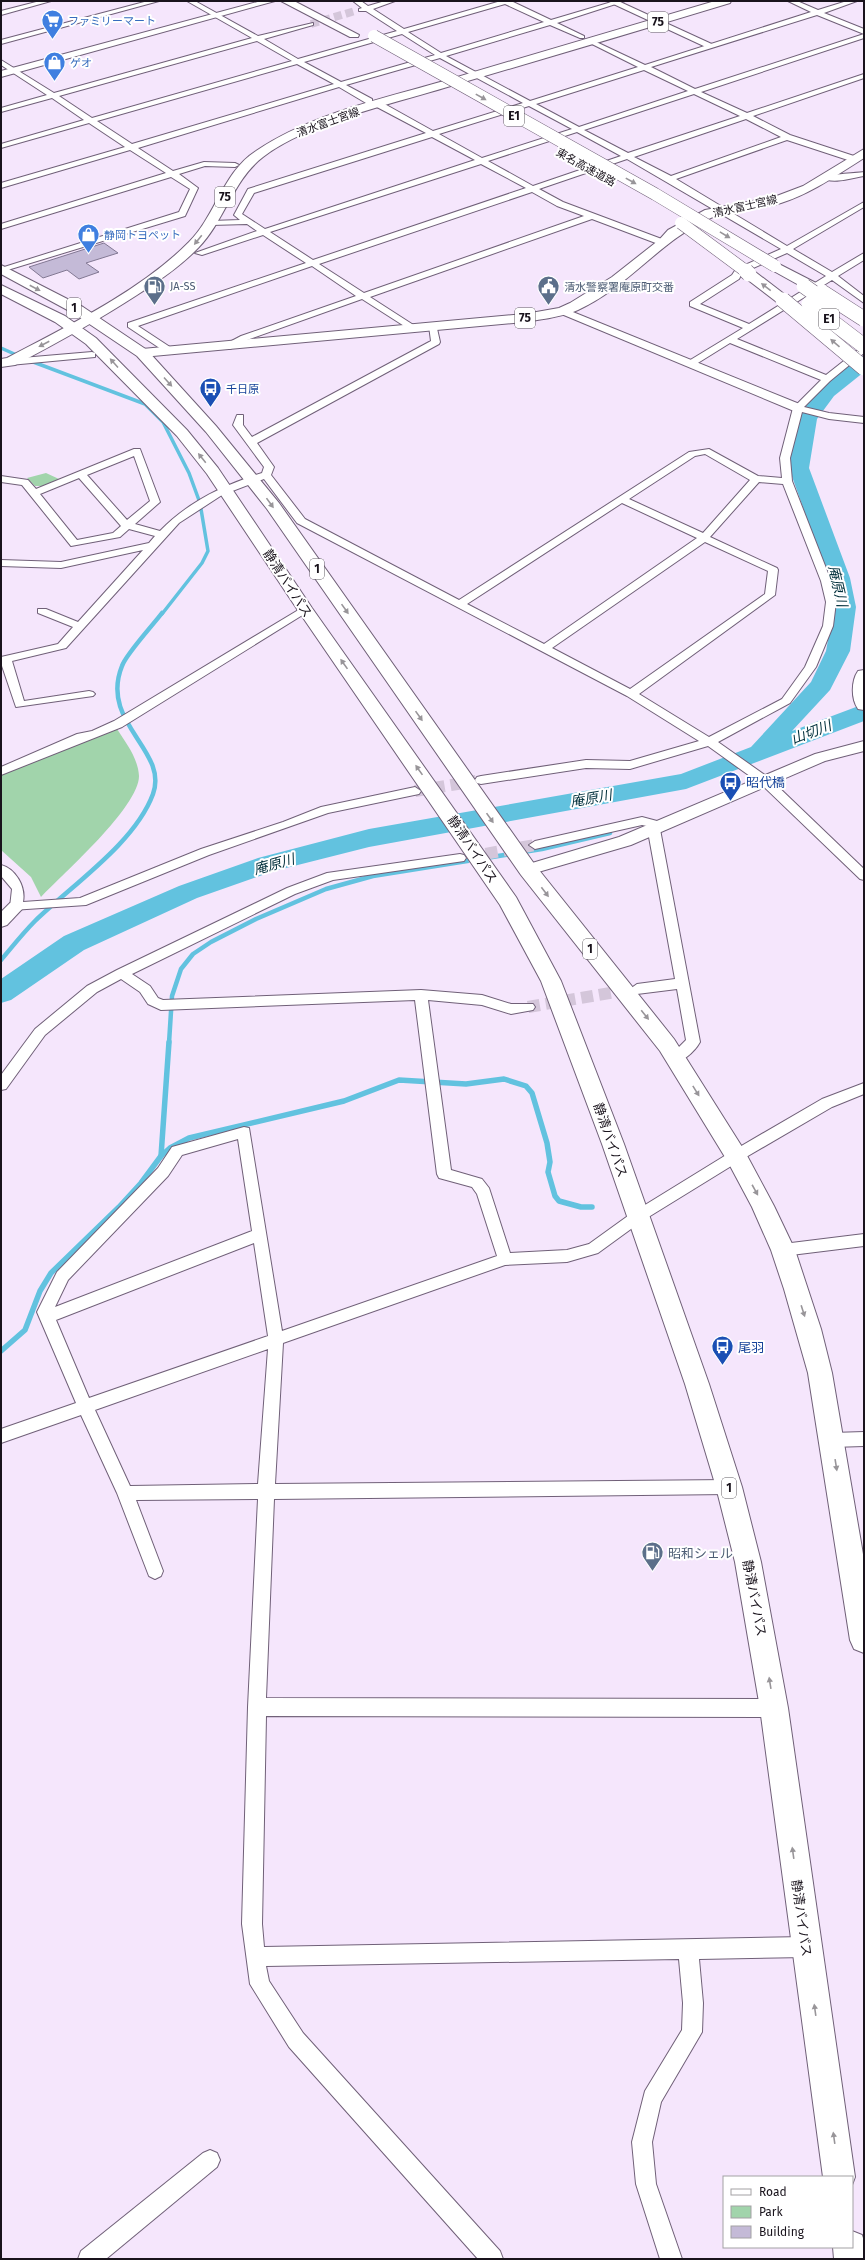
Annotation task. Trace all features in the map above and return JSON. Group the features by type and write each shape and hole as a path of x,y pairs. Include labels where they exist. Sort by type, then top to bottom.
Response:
{"main road":[{"path":"286,1 363,37"},
{"name":"東名高速道路","path":"300,1 669,214 755,272 798,291"},
{"name":"清水富士宮線","path":"653,20 705,1"},
{"name":"清水富士宮線","path":"4,359 91,319 160,275 194,245 210,223 231,186 243,169 259,154 310,127 374,103 473,73 586,39 726,1"},
{"name":"東名高速道路","path":"342,17 363,37 655,194 775,266 798,291"},
{"name":"清水富士宮線","path":"107,294 141,274 182,239 202,216 216,191 235,164 252,149 282,132 328,113 374,103"},
{"name":"清水富士宮線","path":"142,353 227,347 525,318 563,311 584,301 617,280 664,243 673,233 710,213 777,200 807,189 859,156"},
{"name":"1","path":"1,270 83,307 91,319 142,353 211,429 259,476 478,788 505,838 570,925 654,1026 675,1058 736,1156 763,1206 783,1250 809,1329 820,1373 832,1440 852,1576 861,1602 864,1640"},
{"name":"静清バイパス","path":"1,289 60,319 106,355 172,423 226,489 305,609 441,802 465,851 510,902 551,981 611,1136 637,1216 697,1384 729,1487 748,1562 774,1708 839,2176"},
{"path":"798,291 844,304 864,319"},
{"path":"798,291 864,368"},
{"name":"E1","path":"798,291 864,329"},
{"name":"E1","path":"798,291 864,347"},
{"path":"4,359 43,329 83,307"},
{"path":"864,675 861,686 864,705"},
{"path":"850,2248 852,2259"}],"street":[{"path":"1,9 33,1"},
{"path":"1,13 48,1"},
{"path":"1,42 156,1"},
{"path":"190,1 530,189 560,204 664,243"},
{"path":"1,74 216,16 257,3 271,1"},
{"path":"356,1 401,32 440,55 532,103 670,179 832,276 864,300"},
{"path":"355,11 392,1"},
{"path":"1,146 506,1 805,145 859,156"},
{"path":"790,1 864,32"},
{"path":"412,328 238,216 251,192 854,1"},
{"path":"1,186 616,2 711,46"},
{"path":"1,110 311,24"},
{"path":"199,253 864,36"},
{"path":"1,62 194,188 182,214 1,270"},
{"path":"170,351 131,325 864,76"},
{"path":"670,179 787,137"},
{"path":"1,227 204,164 235,164"},
{"path":"825,177 839,178 864,174"},
{"path":"749,327 693,304 736,277 739,271 788,249 864,204"},
{"path":"227,347 244,338 592,216"},
{"path":"210,223 248,222"},
{"path":"690,364 864,256"},
{"path":"563,311 801,409 830,416 864,420"},
{"path":"251,442 436,342 433,326"},
{"path":"730,340 827,379"},
{"path":"478,788 586,764 630,765 712,744 786,701 810,667 828,626 831,602 826,581 787,481 785,458 790,434 801,409 827,379 864,347"},
{"path":"4,359 92,356"},
{"path":"90,694 20,705 3,660 62,646 153,545 161,534 181,515 226,489 259,476 269,467 238,425 240,417"},
{"path":"1,479 25,482 75,544 116,535 155,502 137,451 34,493"},
{"path":"458,604 692,454 706,451 756,479 787,481"},
{"path":"82,474 126,525 161,534"},
{"path":"259,476 301,521 631,694 712,744 762,778 864,876"},
{"path":"544,649 704,538 756,479"},
{"path":"621,499 773,570 770,595 631,694"},
{"path":"1,563 61,565 153,545"},
{"path":"1,771 81,737 95,734 118,724 305,609"},
{"path":"42,611 80,626"},
{"path":"528,870 625,841 762,778 820,757 864,746"},
{"path":"16,907 82,902 205,852 286,825 325,810 415,791"},
{"path":"535,845 642,821 648,822 655,828 693,1042 675,1058"},
{"path":"1,1085 40,1032 92,989 122,973 292,891 331,876 465,851"},
{"path":"1,869 17,885 20,893 16,907 1,921"},
{"path":"122,973 145,989 154,1001 161,1005 421,995 482,1000 511,1009 528,1007"},
{"path":"637,989 683,983"},
{"path":"421,995 444,1174 477,1183 484,1192 505,1259"},
{"path":"1,1436 505,1259 567,1256 593,1248 637,1216 736,1156 770,1138 827,1103 864,1088"},
{"path":"155,1571 125,1493 85,1406 45,1312 62,1276 163,1172 176,1151 244,1132 276,1339 266,1492 257,1707 252,1924 255,1957 260,1984 296,2040 492,2259"},
{"path":"47,1317 260,1234"},
{"path":"783,1250 864,1240"},
{"path":"832,1440 864,1438"},
{"path":"125,1493 729,1487"},
{"path":"257,1707 774,1708"},
{"path":"255,1957 806,1947"},
{"path":"671,2259 646,2184 642,2142 652,2098 692,2032 693,2003 688,1949"},
{"path":"89,2259 210,2160"}],"green space":[{"path":"46,473 59,479 45,486 35,486 27,478"},
{"path":"117,729 131,751 138,769 139,776 136,789 127,805 114,822 41,897 31,877 1,850 1,775"}],"building":[{"name":"静岡トヨペット","path":"104,243 118,253 86,263 99,272 79,279 67,270 43,278 29,267"}],"waterway":[{"path":"1,348 21,357"},
{"path":"28,360 145,404 163,422 189,473 200,503 208,551 202,563 162,614"},
{"name":"庵原川","path":"763,747 822,685 838,651 845,607 839,578 799,468 807,418 827,392 864,362"},
{"path":"1,960 35,921 118,846 144,812 153,794 155,778 152,763 126,720 119,704 117,686 124,661 162,613"},
{"name":"庵原川","path":"1,993 74,943 188,892 267,864 369,838 686,781 864,712"},
{"path":"169,1043 172,996 181,969 193,954 211,942 256,919 326,889 373,876 542,849 610,833"},
{"path":"161,1156 169,1042"},
{"path":"161,1156 170,1148 189,1138 344,1101 399,1080 466,1084 504,1079 526,1086 532,1093 547,1143 550,1162 548,1172 555,1196 559,1201 581,1207 592,1207"},
{"path":"1,1351 25,1330 40,1291 51,1273 119,1207 141,1183 161,1156"}],"tunnel":[{"path":"311,24 355,11"},
{"path":"415,791 476,781"},
{"path":"468,857 535,845"},
{"path":"528,1007 633,989"}],"place":[{"name":"ファミリーマート","path":"53,40"},
{"name":"ゲオ","path":"55,82"},
{"name":"静岡トヨペット","path":"89,254"},
{"name":"JA-SS","path":"154,306"},
{"name":"清水警察署庵原町交番","path":"549,306"},
{"name":"千日原","path":"210,408"},
{"name":"昭代橋","path":"730,802"},
{"name":"尾羽","path":"723,1366"},
{"name":"昭和シェル","path":"653,1572"}],"water label":[{"name":"山切川","path":"811,732"}]}
